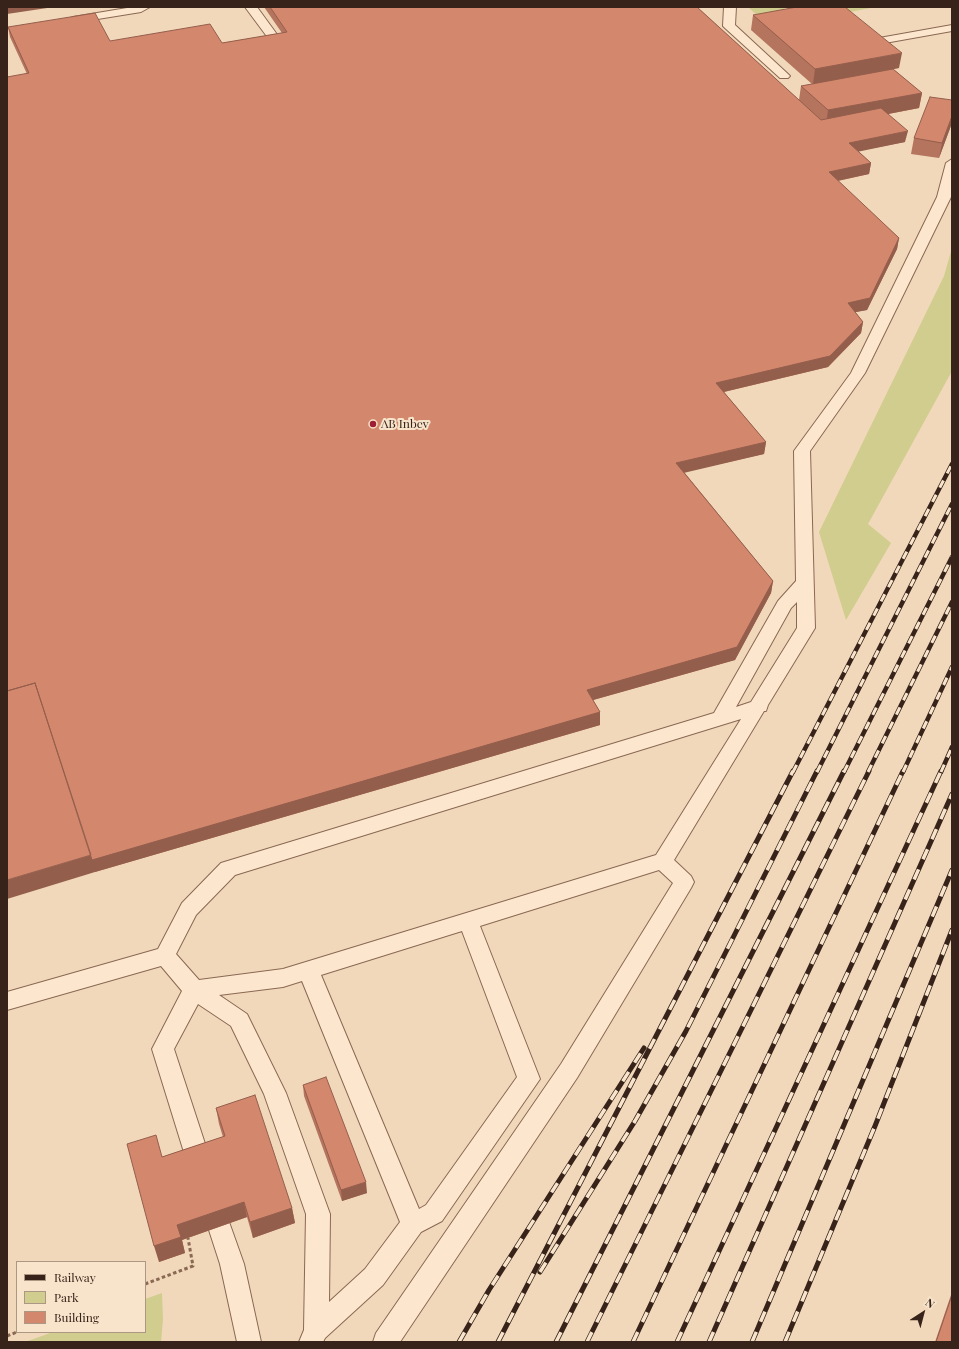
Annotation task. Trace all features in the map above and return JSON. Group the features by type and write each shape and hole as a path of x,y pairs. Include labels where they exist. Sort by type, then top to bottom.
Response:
{"lane":[{"path":"62,21 141,9 144,7"},
{"path":"251,7 278,44"},
{"path":"730,7 729,26 784,76"},
{"path":"868,43 952,28"},
{"path":"194,990 283,978 664,861 760,706 806,628 802,451 858,373 944,196 952,162"},
{"path":"720,719 784,604 805,582"},
{"path":"7,1001 165,956 189,909 228,869 760,706"},
{"path":"385,1342 568,1071 684,882 664,861"},
{"path":"314,1336 374,1277 413,1224 434,1214 529,1079 468,921"},
{"path":"165,956 194,990 239,1020 278,1100 318,1214 314,1336"},
{"path":"308,970 413,1224"},
{"path":"194,990 163,1049 199,1162"},
{"path":"220,1227 232,1264 250,1342"}],"path":[{"path":"146,1284 193,1266 188,1238"}],"green space":[{"path":"748,7 783,7 788,12 817,7 876,7 834,15 761,19"},
{"path":"952,248 952,371 868,524 891,543 846,620 819,532 944,276"},
{"path":"162,1293 163,1319 161,1342 25,1342 50,1333 146,1333 146,1299"}],"building":[{"name":"AB Inbev","path":"270,7 697,7 821,120 881,108 908,131 849,143 871,163 829,172 899,238 870,298 848,303 863,322 830,356 716,383 766,442 676,463 773,581 737,647 587,690 600,712 92,860 35,683 7,691 7,77 29,73 8,27 95,13 110,41 210,24 222,43 287,32"},
{"path":"797,7 845,7 902,53 815,69 753,15"},
{"path":"893,69 922,93 828,110 801,86"},
{"path":"930,97 952,100 952,116 942,143 914,138"},
{"path":"35,683 91,855 7,880 7,691"},
{"path":"326,1077 366,1182 341,1190 303,1085"},
{"path":"255,1095 292,1208 250,1222 244,1202 177,1225 181,1237 154,1246 127,1144 156,1135 162,1157 225,1136 216,1108"},
{"path":"952,1295 952,1342 936,1342"}],"railway":[{"path":"793,772 952,464"},
{"path":"817,772 952,504"},
{"path":"844,772 952,557"},
{"path":"868,772 952,602"},
{"path":"903,772 952,667"},
{"path":"941,772 952,747"},
{"path":"498,1342 793,771"},
{"path":"540,1272 635,1121 686,1031 817,771"},
{"path":"556,1342 844,771"},
{"path":"587,1342 869,771"},
{"path":"633,1342 903,771"},
{"path":"677,1342 941,771"},
{"path":"709,1342 952,794"},
{"path":"752,1342 952,870"},
{"path":"785,1342 875,1126 952,930"},
{"path":"459,1342 489,1290 644,1048"}],"place":[{"name":"AB Inbev","path":"373,424"}]}
